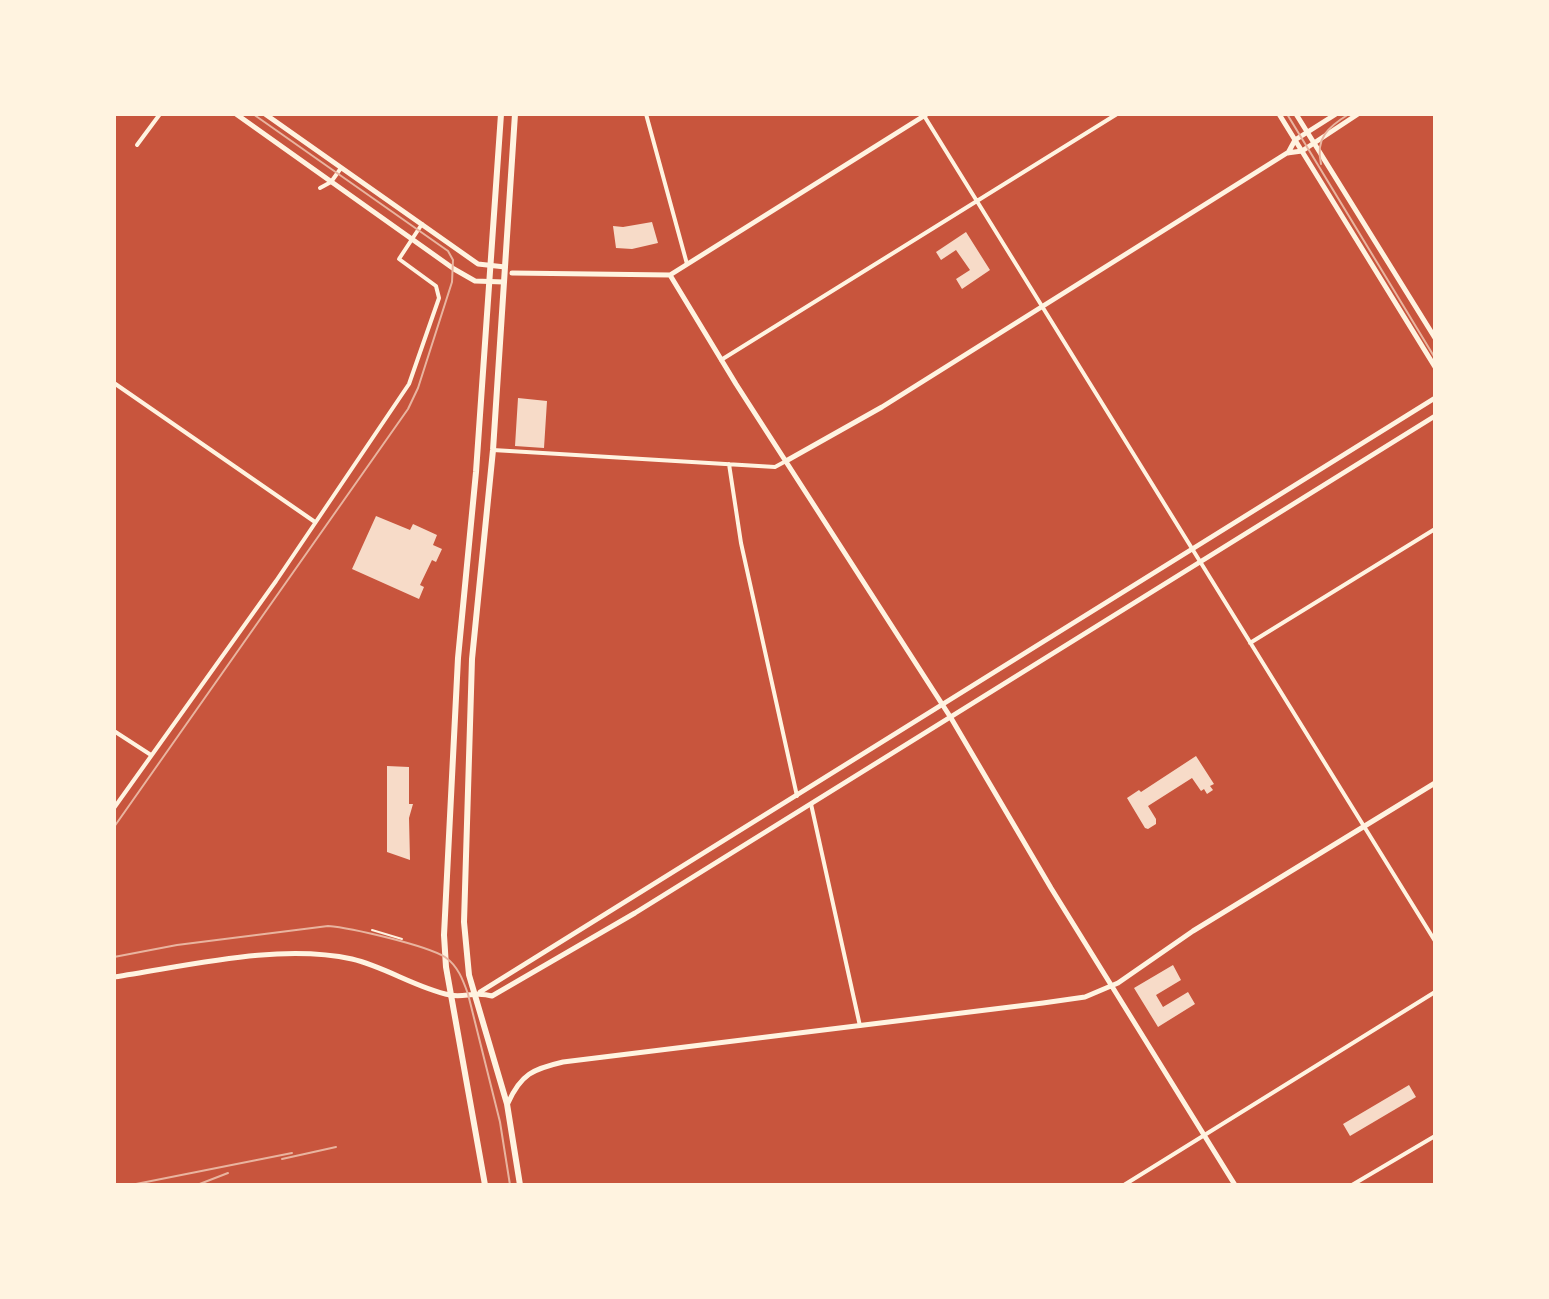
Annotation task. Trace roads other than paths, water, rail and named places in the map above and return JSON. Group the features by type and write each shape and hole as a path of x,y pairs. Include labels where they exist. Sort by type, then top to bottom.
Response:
{"main road":[{"path":"236,114 462,274 475,281 504,282 512,273"},
{"path":"265,114 478,264 505,267 512,273 670,275 925,115"},
{"path":"485,1185 446,967 444,935 457,673 476,472 501,114"},
{"path":"515,114 493,450 472,659 464,866 465,951 469,975 478,993 507,1104 520,1185"},
{"path":"1279,114 1430,352 1435,367"},
{"path":"1296,114 1435,338"},
{"path":"1287,153 1295,140 1336,114"},
{"path":"786,461 882,407 1287,153 1302,151 1358,114"},
{"path":"670,275 721,360 951,718 1051,888 1235,1185"},
{"path":"478,993 1435,398"},
{"path":"114,977 258,956 325,955 354,959 452,996 478,993 492,996 951,718 1435,416"},
{"path":"507,1104 514,1089 536,1069 578,1059 1085,997 1112,986 1206,923 1435,783"}],"street":[{"path":"137,145 160,114"},
{"path":"646,114 687,264"},
{"path":"721,360 1117,114"},
{"path":"925,115 1435,941"},
{"path":"320,188 331,182 341,168"},
{"path":"114,808 197,695 409,384 439,298 439,289 399,259 422,224"},
{"path":"114,383 315,522"},
{"path":"493,450 775,467 786,461"},
{"path":"729,464 741,543 797,796"},
{"path":"1250,643 1435,529"},
{"path":"114,731 151,755"},
{"path":"811,804 860,1026"},
{"path":"1124,1185 1435,992"},
{"path":"1352,1185 1435,1136"}],"tram line":[{"path":"114,827 408,409 418,388 452,282 453,260 448,251 253,114"},
{"path":"1287,114 1435,358"},
{"path":"1321,164 1320,147 1325,134 1349,114"},
{"path":"114,957 177,945 328,926 422,947 445,957 457,969 468,994 500,1122 510,1185"}],"railway":[{"path":"282,1159 336,1147"},
{"path":"131,1185 292,1153"},
{"path":"197,1185 228,1173"}]}
